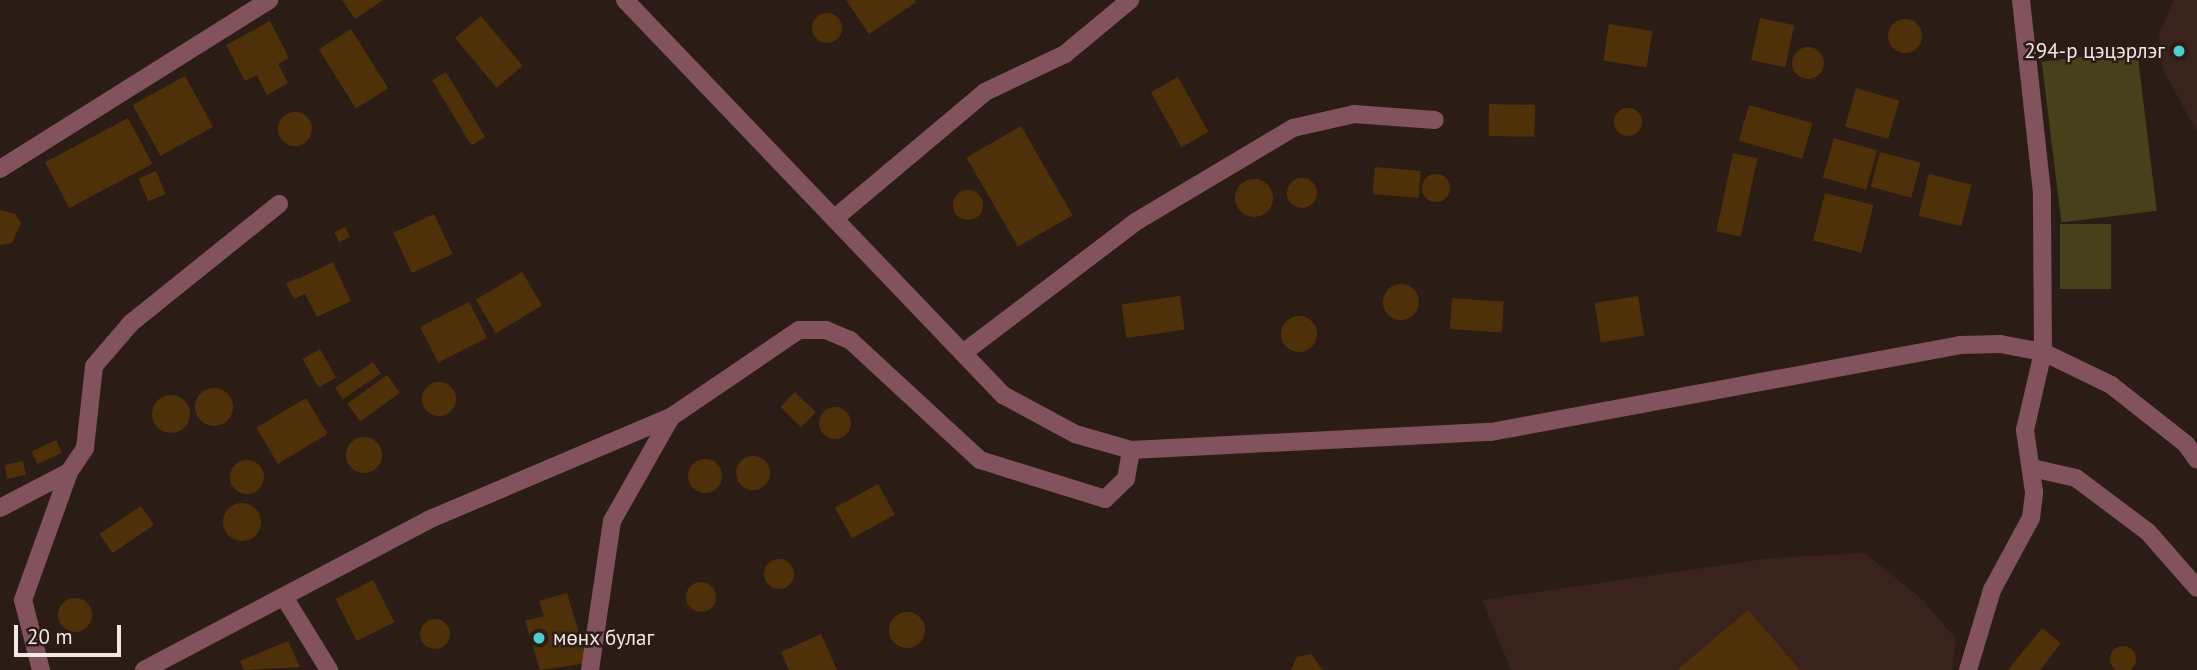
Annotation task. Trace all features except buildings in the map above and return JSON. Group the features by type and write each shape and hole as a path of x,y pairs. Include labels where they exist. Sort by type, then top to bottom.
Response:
{"street":[{"path":"0,169 269,0"},
{"path":"625,0 1003,395 1035,416 1132,450 1491,432 1960,345 2043,352 2110,385 2192,439 2197,460"},
{"path":"835,218 985,92 1065,54 1130,0"},
{"path":"1968,670 1992,590 2031,517 2032,468 2026,414 2043,352 2042,192 2021,0"},
{"path":"963,353 1138,221 1293,128 1354,114 1435,120"},
{"path":"41,670 23,600 69,471 85,448 94,366 131,323 279,204"},
{"path":"144,670 428,520 671,416 799,330 826,330 850,340 980,460 1105,499 1126,479 1132,450"},
{"path":"590,670 612,521 671,416"},
{"path":"2032,468 2076,478 2148,532 2197,588"},
{"path":"0,508 69,471"},
{"path":"284,597 329,670"}],"shaded area":[{"name":"294-р цэцэрлэг","path":"2174,0 2197,0 2197,132 2162,68 2159,34"},
{"path":"2137,50 2157,211 2061,222 2042,62"},
{"path":"2060,224 2111,224 2111,289 2060,289"},
{"path":"1865,553 1924,601 1956,639 1952,670 1511,670 1482,600 1771,558"}],"place":[{"name":"294-р цэцэрлэг","path":"2179,51"},
{"name":"мөнх булаг","path":"539,638"}]}
